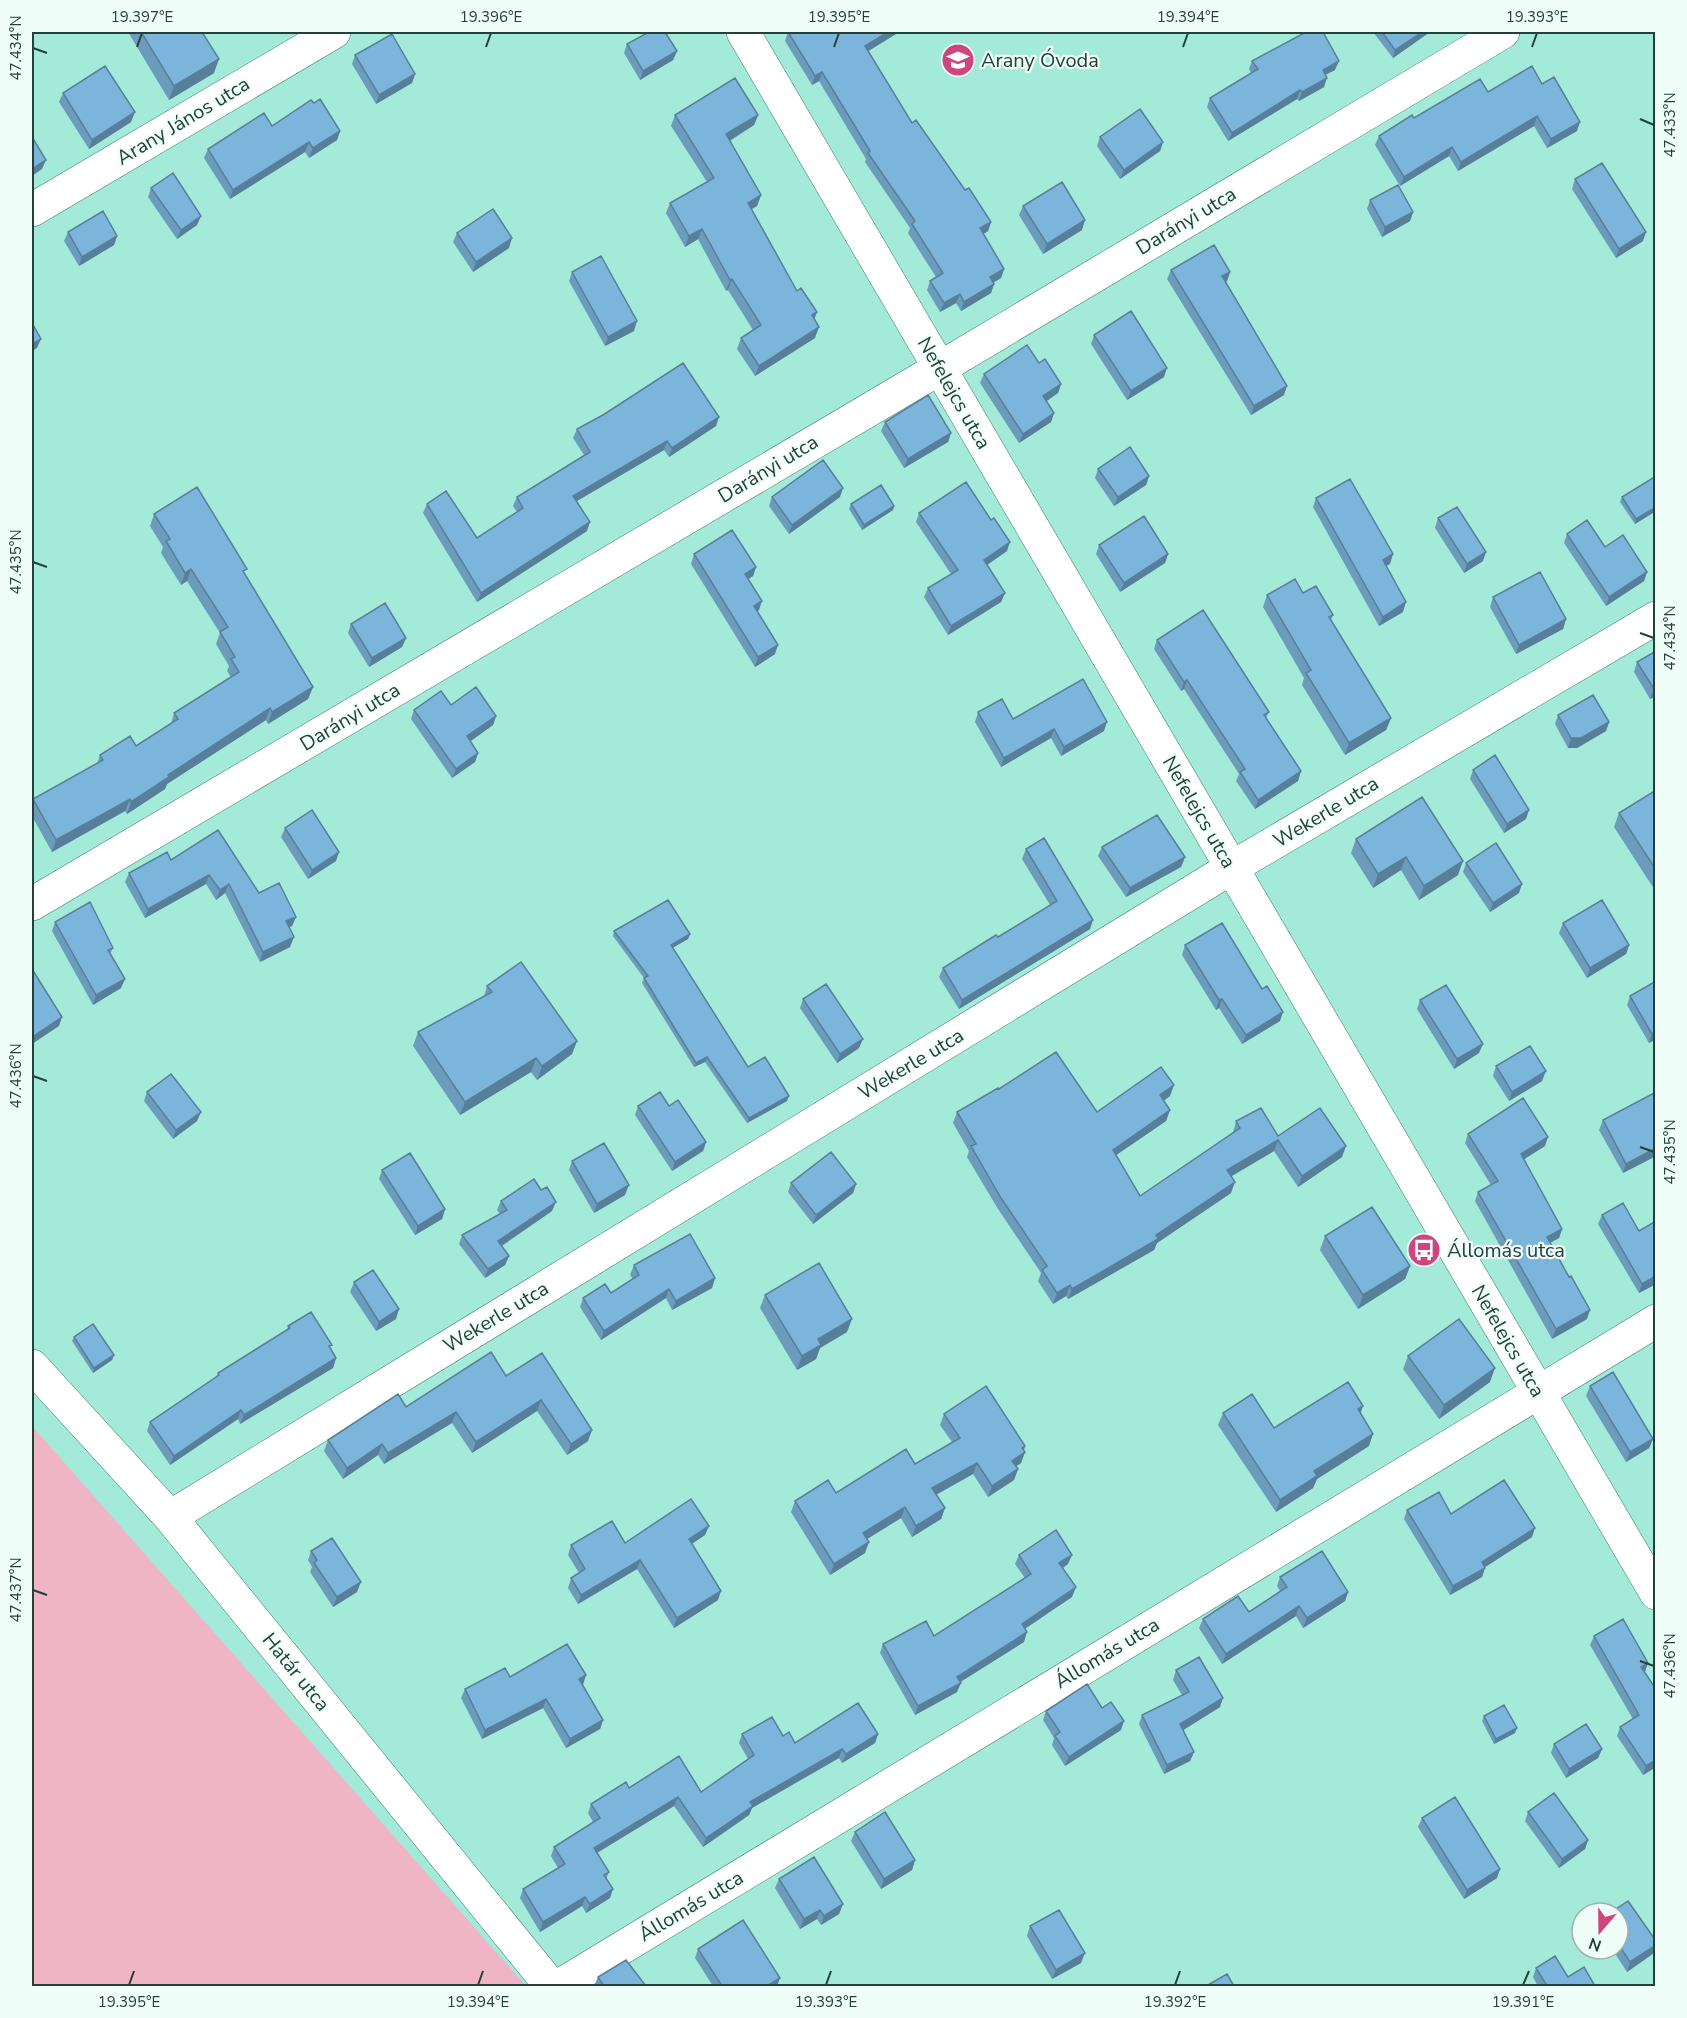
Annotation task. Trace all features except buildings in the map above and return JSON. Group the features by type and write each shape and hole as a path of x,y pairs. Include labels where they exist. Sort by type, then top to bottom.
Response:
{"street":[{"name":"Arany János utca","path":"32,210 334,32"},
{"name":"Nefelejcs utca","path":"743,32 1656,1593"},
{"name":"Darányi utca","path":"32,904 940,368 1503,32"},
{"name":"Wekerle utca","path":"170,1516 1231,868 1656,618"},
{"name":"Állomás utca","path":"559,1986 1656,1321"},
{"name":"Határ utca","path":"32,1366 170,1516 551,1986"}],"shaded area":[{"path":"32,1426 526,1986 32,1986"}],"place":[{"name":"Arany Óvoda","path":"958,60"},
{"name":"Állomás utca","path":"1424,1250"}]}
